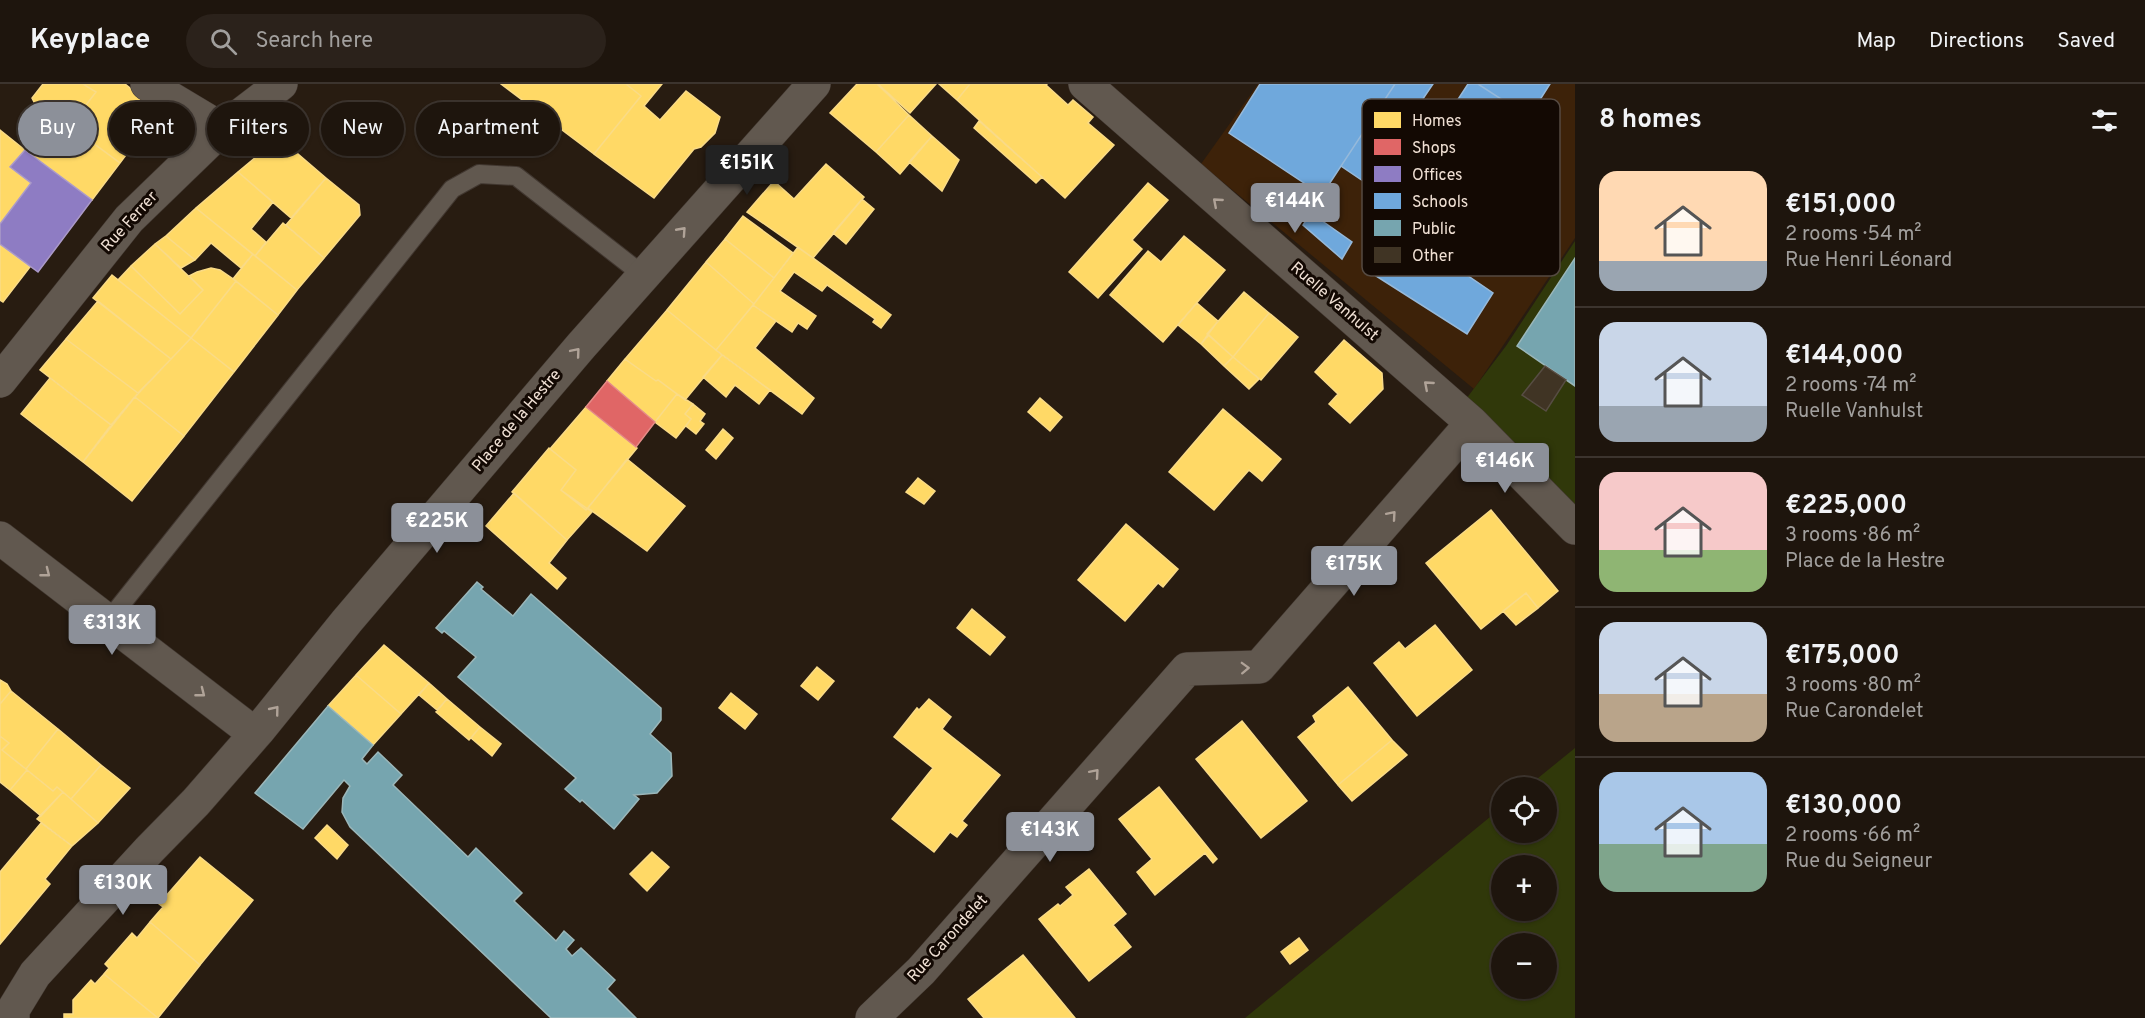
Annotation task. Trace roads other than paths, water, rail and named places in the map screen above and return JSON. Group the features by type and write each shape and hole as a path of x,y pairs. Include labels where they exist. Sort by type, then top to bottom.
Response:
{"street":[{"path":"147,84 207,120"},
{"name":"Rue Ferrer","path":"257,102 281,84"},
{"name":"Place de la Hestre","path":"13,1018 13,1010 35,974 196,802 255,735 347,621 643,275 814,84"},
{"name":"Ruelle Vanhulst","path":"1085,84 1472,423 1575,528"},
{"name":"Rue Ferrer","path":"0,381 129,219 207,144"},
{"name":"Rue Carondelet","path":"872,1018 921,971 1187,669 1259,667 1472,423"},
{"path":"0,538 255,735"}],"lane":[{"path":"108,621 452,189 479,174 516,176 643,275"}]}
